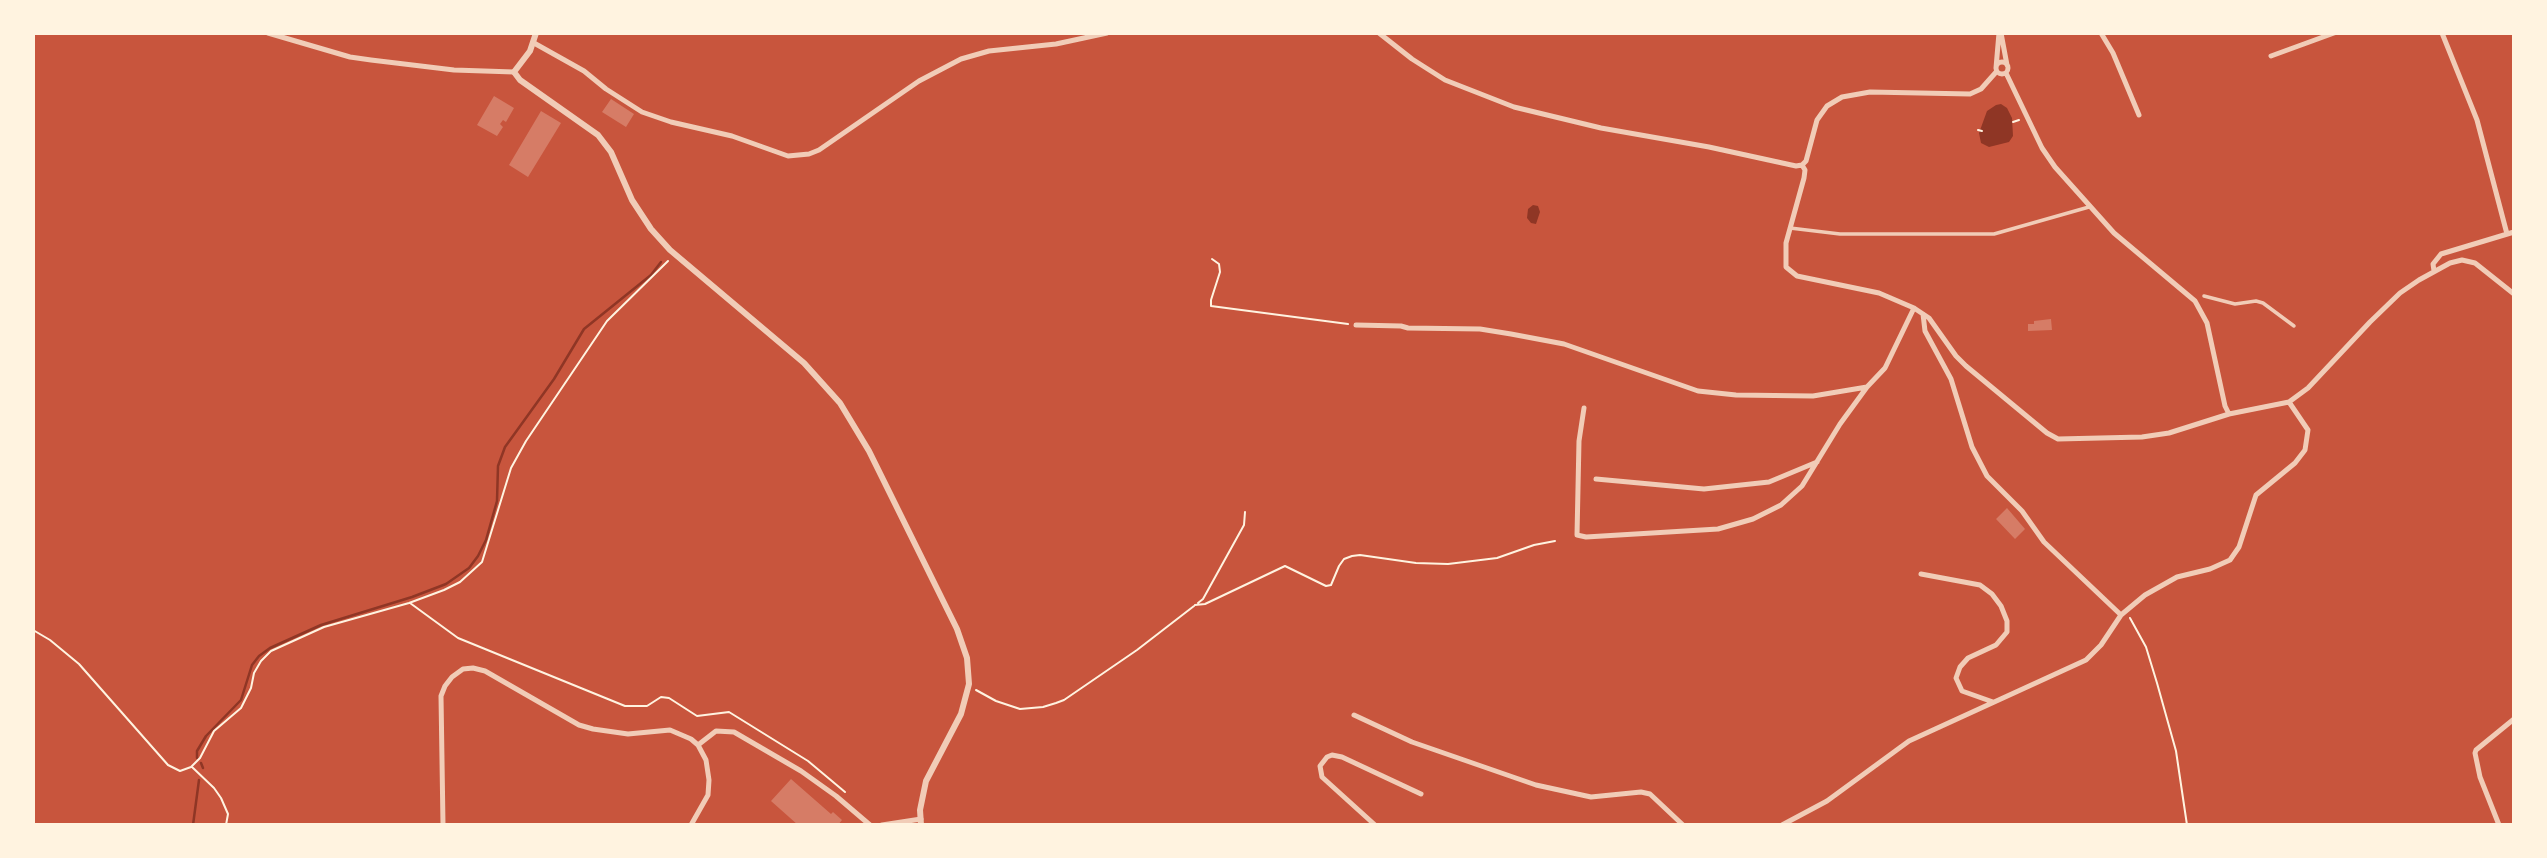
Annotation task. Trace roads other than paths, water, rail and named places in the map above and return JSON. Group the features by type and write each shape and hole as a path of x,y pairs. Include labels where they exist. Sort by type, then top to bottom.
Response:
{"street":[{"path":"268,33 350,57 444,69 514,72"},
{"path":"514,72 534,43 536,33"},
{"path":"534,43 584,71 642,112 671,122 732,136 779,153 799,155 819,150 919,81 961,59 989,51 1056,44 1107,33"},
{"path":"1379,33 1445,80 1514,107 1601,128 1796,166 1806,161 1817,120 1833,101 1870,92 1970,94 1981,89 2000,63 2007,65"},
{"path":"2000,33 2007,65 2006,73 2042,148 2114,233 2195,301 2207,323 2229,414"},
{"path":"2000,33 1997,69 2000,74 2006,73"},
{"path":"2101,33 2113,53 2139,115"},
{"path":"2271,56 2334,33"},
{"path":"2442,33 2477,120 2507,234"},
{"path":"514,72 520,80 598,135 611,152 643,220 657,236 804,363 840,403 869,451 957,629 967,658 969,687 961,713 928,775 922,794 921,822 902,820 882,825"},
{"path":"1802,165 1805,170 1804,178 1784,261 1790,273 1807,279 1879,293 1913,307 1923,314 1966,366 2047,433 2059,439 2161,434 2229,414 2289,402 2333,364 2392,300 2434,271 2457,261 2470,261 2514,294"},
{"path":"1790,228 1840,234 1994,234 2089,206"},
{"path":"2434,271 2433,264 2441,254 2514,232"},
{"path":"2204,296 2235,304 2256,301 2263,303 2294,326"},
{"path":"1584,408 1578,441 1577,535 1586,537 1718,529 1753,519 1770,512 1802,486 1840,424 1867,387 1885,368 1913,307"},
{"path":"1923,314 1925,331 1951,379 1972,447 1987,476 2022,511 2044,542 2121,615"},
{"path":"1356,324 1496,331 1564,344 1698,391 1761,397 1801,396 1867,387"},
{"path":"1782,825 1827,801 1909,741 2086,660 2101,645 2121,615 2163,584 2230,560 2239,547 2256,495 2295,463 2305,450 2308,430 2289,402"},
{"path":"1596,479 1704,489 1769,482 1817,462"},
{"path":"1921,573 1980,585 1992,594 2001,606 2007,621 2007,632 1996,645 1968,658 1960,667 1956,678 1962,691 1993,702"},
{"path":"443,825 440,702 445,685 463,670 473,668 485,671 579,725 628,734 670,730 684,734 698,745 706,760 709,785 704,804 691,825"},
{"path":"1354,715 1423,746 1536,785 1591,797 1641,792 1650,794 1683,825"},
{"path":"2499,825 2480,779 2474,753 2514,719"},
{"path":"698,745 716,730 734,732 801,771 870,825"},
{"path":"1374,825 1322,777 1321,766 1327,757 1342,757 1421,794"}],"waterway":[{"path":"197,758 197,751 206,736 241,700 252,665 270,648 321,625 446,584 469,568 486,540 497,501 498,466 505,447 554,379 584,329 651,275 661,262"},
{"path":"201,763 203,768"},
{"path":"193,825 199,780"}]}
